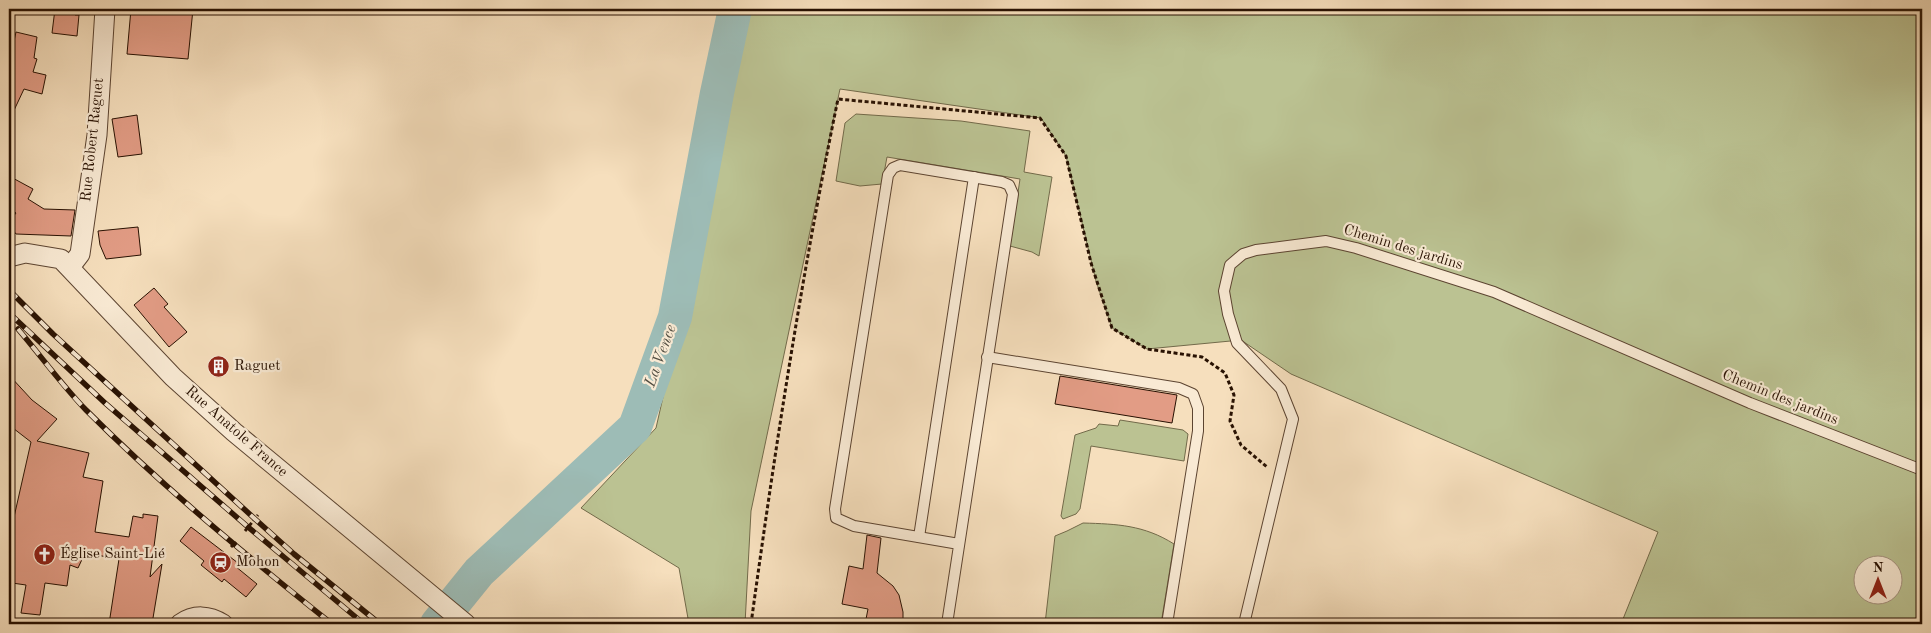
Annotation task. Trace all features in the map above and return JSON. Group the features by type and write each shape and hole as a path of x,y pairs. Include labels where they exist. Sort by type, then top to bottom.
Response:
{"street":[{"name":"Rue Robert Raguet","path":"70,267 80,254 96,135 105,9"},
{"name":"Rue Anatole France","path":"9,255 42,255 61,259 173,377 242,438 466,624"},
{"path":"180,624 186,620 205,617 215,619 223,624"}],"lane":[{"path":"948,624 1013,194 1009,185 1002,182 900,165 893,168 888,175 835,509 836,518 854,526 959,544"},
{"path":"919,537 974,178"},
{"name":"Chemin des jardins","path":"1244,624 1293,419 1281,389 1237,343 1228,314 1224,291 1230,265 1243,254 1256,250 1326,241 1356,248 1494,292 1750,403 1922,470"},
{"path":"987,357 1178,388 1194,394 1198,408 1198,431 1167,624"}],"path":[{"path":"245,531 258,515"},
{"path":"231,547 236,542"}],"green space":[{"path":"751,9 1922,9 1922,624 1621,624 1658,532 1291,374 1241,340 1147,349 1112,328 1096,281 1066,156 1041,118 840,89 751,511 745,624 689,624 679,568 581,508 656,428"},
{"path":"856,114 961,121 1030,131 1024,172 1052,177 1039,256 1010,246 1020,179 887,157 882,184 860,186 836,181 845,123"},
{"path":"1120,420 1183,430 1188,434 1184,461 1091,446 1080,509 1076,514 1063,519 1061,516 1075,435 1096,428 1099,424 1118,426"},
{"path":"1083,523 1119,525 1141,529 1174,544 1161,624 1045,624 1055,536"}],"building":[{"path":"55,9 75,9 75,15 79,15 77,36 52,33"},
{"path":"131,9 193,9 188,59 127,54"},
{"path":"16,32 37,37 34,58 37,59 33,72 46,75 42,94 24,89 9,121 9,64"},
{"path":"137,115 142,154 118,157 112,119"},
{"path":"9,176 33,189 28,199 44,209 75,210 71,236 16,234 9,225 9,222 16,213 9,208"},
{"path":"138,227 141,255 106,259 100,245 98,231"},
{"path":"154,288 168,304 164,307 187,332 169,347 134,305"},
{"path":"9,375 32,400 57,419 37,441 89,453 83,477 103,481 95,532 129,537 133,516 143,518 143,514 158,516 150,577 162,564 152,624 109,624 119,559 85,553 78,568 70,565 67,586 45,583 40,615 21,613 26,585 12,583 12,579 9,579 9,525 12,526 31,442 9,425"},
{"path":"1060,376 1177,395 1172,423 1055,404"},
{"name":"Mohon","path":"191,527 238,563 235,566 257,584 246,597 224,579 222,582 201,565 204,561 180,541"},
{"path":"867,535 881,538 877,573 893,586 899,595 903,612 903,624 865,624 868,609 842,604 849,566 863,569"}],"waterway":[{"name":"La Vence","path":"437,624 479,572 635,427 675,317 717,93 735,9"}],"railway":[{"path":"9,290 53,334 255,519 294,554 380,624"},
{"path":"9,313 105,403 248,527 364,624"},
{"path":"18,329 77,400 115,439 206,520 332,624"}],"place":[{"name":"Raguet","path":"218,366"},
{"name":"Église Saint-Lié","path":"44,554"},
{"name":"Mohon","path":"220,562"}]}
